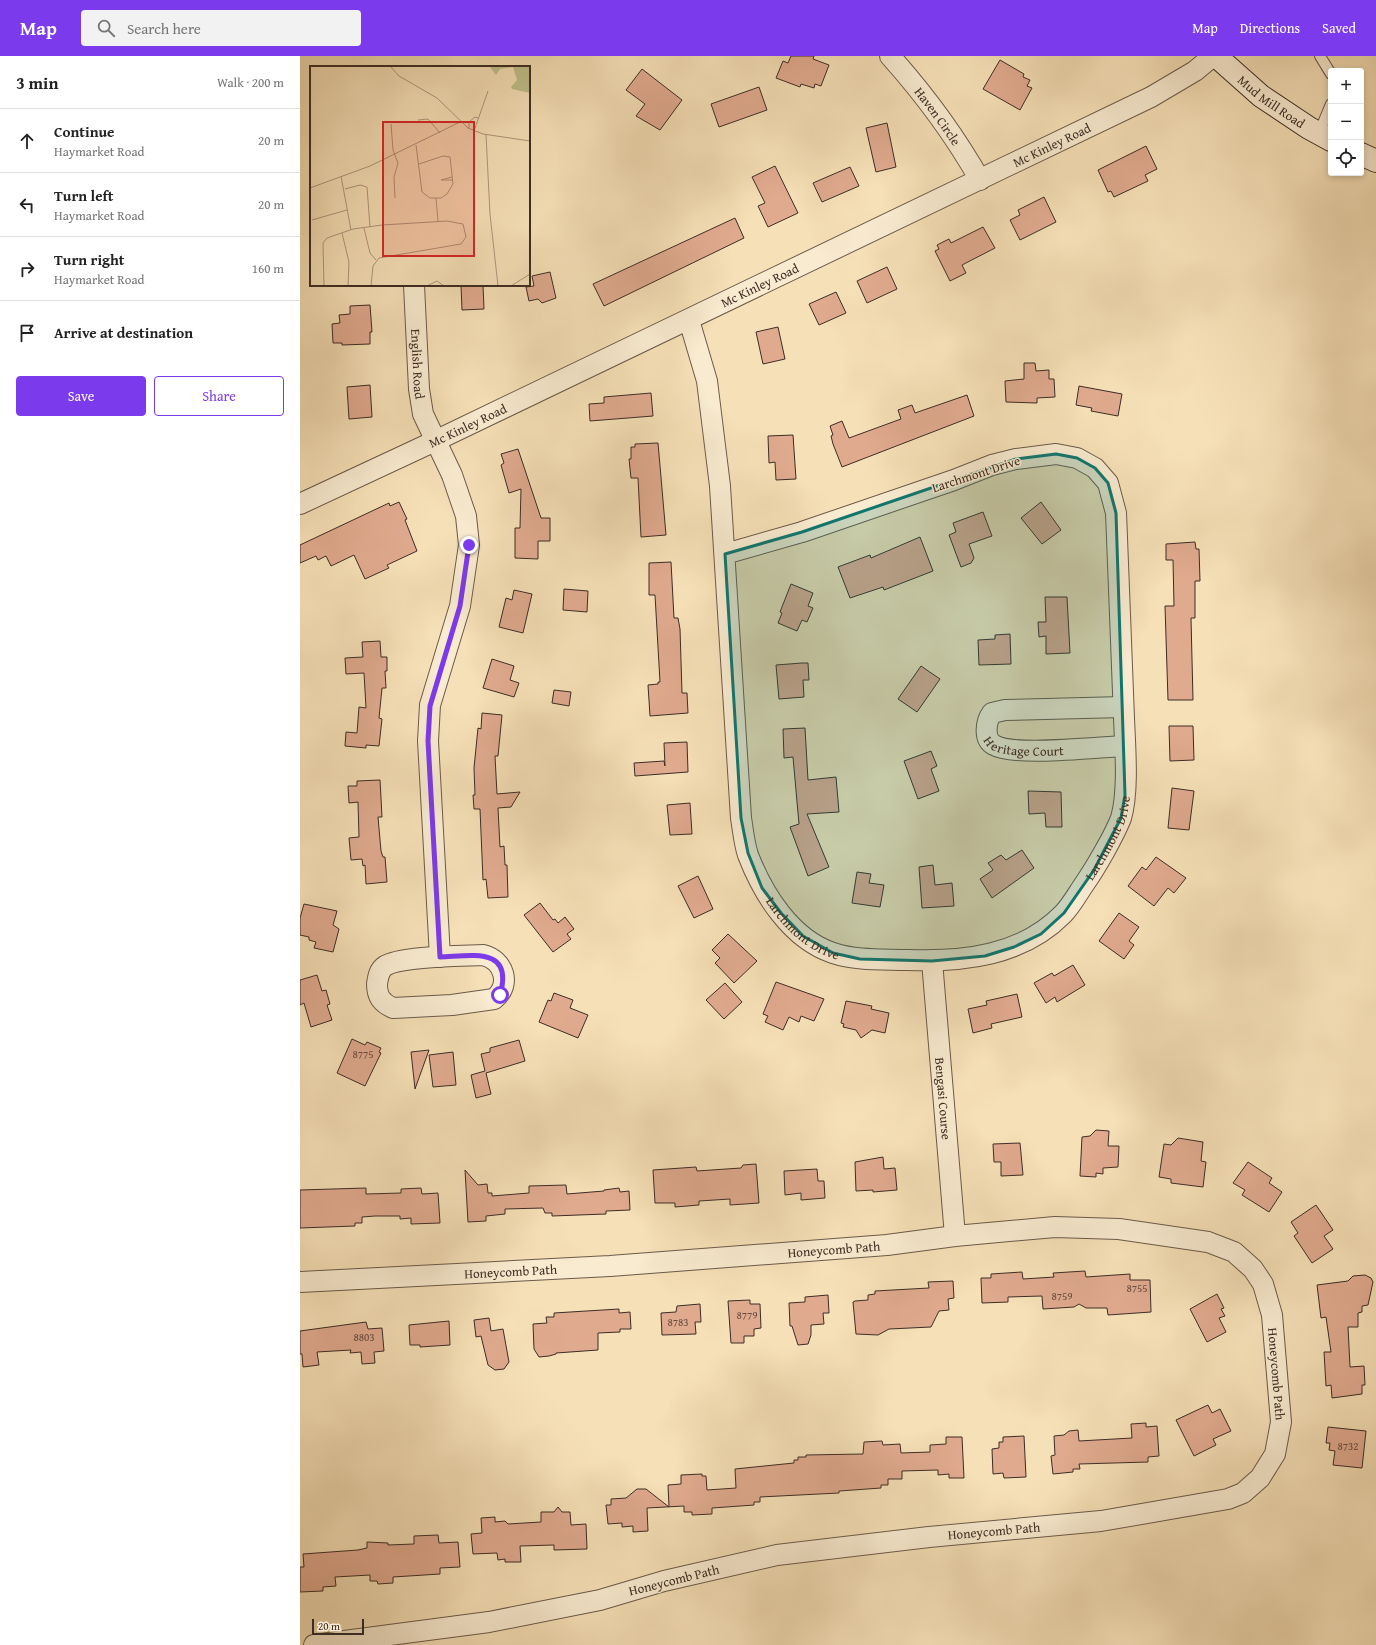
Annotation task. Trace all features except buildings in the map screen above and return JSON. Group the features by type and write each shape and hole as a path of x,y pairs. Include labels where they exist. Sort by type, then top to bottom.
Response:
{"street":[{"name":"Haven Circle","path":"890,56 909,78 962,149 980,180"},
{"name":"Mc Kinley Road","path":"300,504 688,320 1151,97 1195,71 1213,56"},
{"name":"Mud Mill Road","path":"1216,56 1261,96 1325,136"},
{"name":"English Road","path":"414,286 419,389 423,414 452,475 466,516 469,545 460,606 430,706 428,741 440,957"},
{"name":"Larchmont Drive","path":"688,320 707,381 720,486 724,554 741,818 748,853 762,888 781,914 803,936 833,953 860,959 932,961 984,956 1014,947 1041,934 1064,913 1094,870 1120,818 1125,795 1125,746 1116,513 1108,483 1095,468 1077,458 1056,454 1010,460 802,532 724,554"},
{"name":"Heritage Court","path":"1123,707 1005,710 992,713 987,720 987,738 993,745 1006,749 1038,751 1125,746"},
{"path":"483,955 492,958 501,967 504,981 500,995 494,999 452,1005 393,1008 385,1004 379,997 377,990 378,975 385,966 398,961 440,957 483,955"},
{"name":"Bengasi Course","path":"932,961 955,1236"},
{"name":"Honeycomb Path","path":"300,1282 374,1276 452,1275 610,1266 887,1245 955,1236 1055,1227 1120,1229 1208,1242 1234,1252 1253,1269 1263,1284 1272,1315 1281,1422 1275,1454 1260,1478 1243,1494 1228,1499 1101,1521 929,1537 777,1555 664,1580 600,1600 496,1620 314,1645"}],"lane":[{"path":"1320,56 1328,69"},
{"path":"1325,136 1328,120"}],"highlighted area":[{"path":"1056,454 1077,458 1095,468 1108,483 1116,513 1125,795 1121,818 1094,870 1064,913 1041,934 1014,947 985,956 932,961 860,959 833,953 803,936 781,913 762,888 748,853 741,818 725,554 802,532 1016,459"}],"route":[{"path":"469,545 460,606 430,706 428,741 440,957 483,955 492,958 501,967 504,981 500,995"}]}
